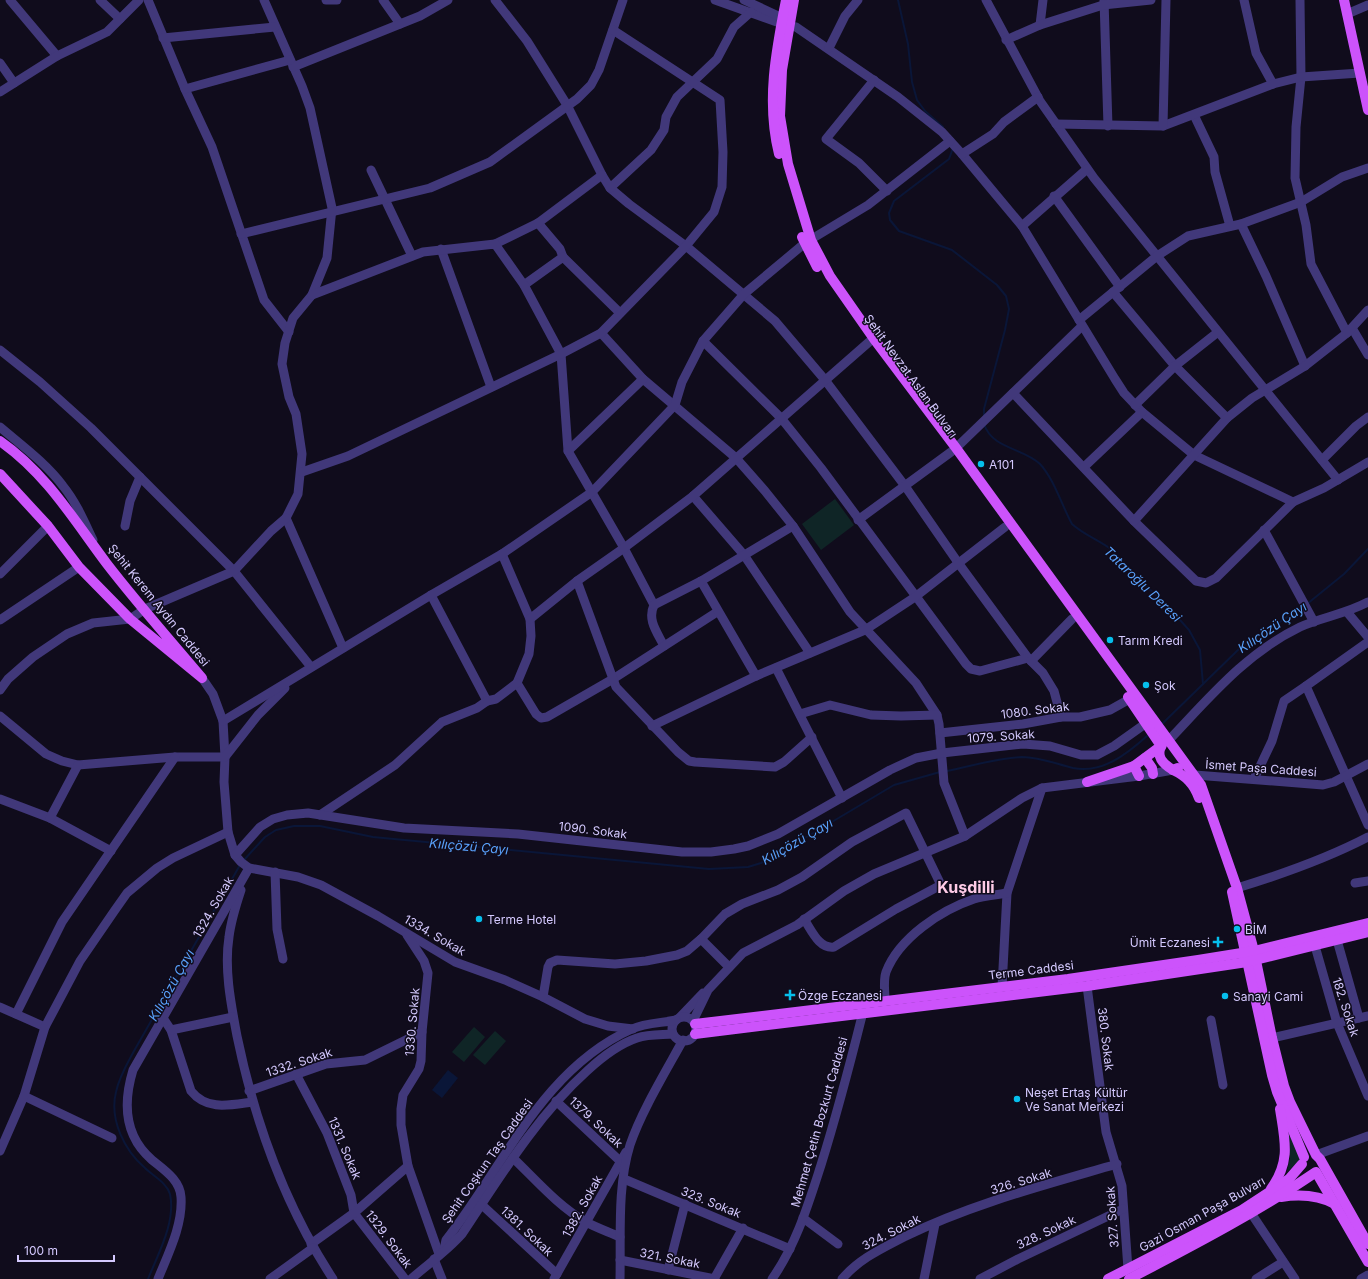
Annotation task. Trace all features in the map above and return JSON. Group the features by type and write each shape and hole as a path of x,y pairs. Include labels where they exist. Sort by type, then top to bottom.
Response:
{"main road":[{"name":"Şehit Nevzat Aslan Bulvarı","path":"786,0 787,23 780,97 780,122 788,164 808,242 824,277 869,342 953,450 1005,527 1072,619 1132,697"},
{"name":"Şehit Nevzat Aslan Bulvarı","path":"787,23 794,0"},
{"path":"1344,0 1368,110"},
{"name":"Şehit Nevzat Aslan Bulvarı","path":"808,242 857,316 1163,740"},
{"name":"Şehit Kerem Aydın Caddesi","path":"0,441 31,467 61,500 101,555 202,678"},
{"name":"Şehit Kerem Aydın Caddesi","path":"0,474 48,526 79,567 130,619 202,678"},
{"path":"1087,782 1134,766 1145,758 1163,740"},
{"path":"1163,740 1195,775 1201,785 1225,849 1237,888 1251,957 1263,1040 1277,1092 1303,1161 1304,1170 1308,1173 1316,1172 1321,1165 1318,1157"},
{"path":"1163,740 1159,753 1160,759 1165,766 1188,779 1197,791 1231,890 1251,957 1290,1102 1318,1157 1368,1244"},
{"path":"1145,758 1149,762 1154,774"},
{"path":"1173,770 1186,765"},
{"path":"1134,766 1139,776"},
{"name":"Terme Caddesi","path":"694,1026 885,1000 1251,957 1368,922"},
{"name":"Terme Caddesi","path":"694,1026 863,1012 1087,986 1315,946 1368,932"},
{"path":"1267,1195 1279,1177 1286,1151 1277,1092"},
{"path":"1303,1161 1309,1154 1318,1157"},
{"name":"Gazi Osman Paşa Bulvarı","path":"1128,1274 1267,1195 1289,1179 1303,1161"},
{"path":"1316,1172 1368,1262"},
{"name":"Gazi Osman Paşa Bulvarı","path":"1108,1279 1128,1274 1199,1243 1279,1197 1316,1172"},
{"path":"1279,1197 1309,1196 1327,1200 1336,1205"}],"street":[{"path":"10,0 57,56"},
{"path":"100,0 120,19"},
{"path":"0,92 57,56 107,32 139,0"},
{"path":"148,0 185,89 212,147 264,300 289,332"},
{"path":"0,690 8,680 33,657 67,634 93,623 130,619 145,609 234,571 271,531 286,518 298,494 302,472 300,434 282,364 285,343 293,318 312,295 327,258 332,213 310,108 264,0"},
{"path":"326,0 337,0"},
{"path":"383,0 400,24"},
{"path":"185,89 291,63 420,16 448,0"},
{"path":"495,0 527,41 567,105 610,188 686,246 775,320 825,380 905,486 959,564 1030,659 1051,684 1061,717"},
{"path":"241,234 332,213 383,198 430,188 490,162 584,93 596,78 623,0"},
{"path":"715,0 787,23"},
{"path":"744,0 829,48 932,123 962,154 1022,226 1115,379 1135,405 1194,455 1293,502"},
{"path":"829,48 845,16 858,0"},
{"path":"986,0 1038,98 1087,168 1338,480"},
{"path":"1040,24 1043,0"},
{"path":"1006,40 1040,24 1104,2 1151,0"},
{"path":"1164,126 1166,0"},
{"path":"1244,0 1256,53 1273,84"},
{"path":"1300,0 1301,77 1295,152 1296,178 1311,264 1349,330 1368,355"},
{"path":"1104,2 1108,126"},
{"path":"1347,14 1368,5"},
{"path":"610,188 651,150 664,130 671,106 677,97 716,59 734,27 751,12"},
{"path":"163,38 275,27"},
{"path":"302,472 348,456 561,354 601,333 686,246 714,212 722,187 723,152 720,100 613,30"},
{"path":"0,63 14,83"},
{"path":"1056,124 1164,126 1273,84 1301,77 1360,74"},
{"path":"874,80 826,139 859,163 887,192"},
{"path":"962,154 993,134 1010,117 1038,98"},
{"path":"1194,115 1214,158 1215,172 1230,226"},
{"path":"223,721 431,595 502,554 592,492 675,405 682,382 703,341 744,294 808,242 887,192 950,141"},
{"path":"1022,226 1087,168"},
{"path":"858,520 953,450 1013,393 1080,323 1116,289 1157,256 1188,236 1241,224 1301,202 1342,177 1368,168"},
{"path":"371,170 383,198 412,256"},
{"path":"312,295 412,256 432,250 495,244 538,223 602,175"},
{"path":"1054,196 1116,289 1175,366 1227,418"},
{"path":"538,223 560,249 563,257 620,313"},
{"path":"1241,224 1266,276 1305,366"},
{"path":"495,244 524,285 561,354 568,451 624,548 654,604"},
{"path":"441,249 491,387"},
{"path":"524,285 563,257"},
{"path":"1134,521 1227,418 1252,398 1266,391 1305,366 1349,330 1368,310"},
{"path":"1135,405 1175,366 1218,332"},
{"path":"601,333 643,379 736,458 793,526 850,612 865,630 904,669 936,715 940,733 944,783 965,836"},
{"path":"703,341 781,418 821,468 915,597 971,669 980,672 1030,659 1072,619"},
{"path":"530,619 577,581 624,548 692,496 869,342"},
{"path":"0,350 40,382 91,428 234,571 311,667"},
{"path":"568,451 643,379"},
{"path":"1013,393 1134,521 1196,581 1206,583 1216,578 1293,502 1338,480 1368,462"},
{"path":"1084,467 1142,412"},
{"path":"1322,460 1356,426 1368,417"},
{"path":"0,427 40,462 63,486 79,510 101,555"},
{"path":"125,526 130,501 140,478"},
{"path":"692,496 744,555 810,653"},
{"path":"286,518 343,648"},
{"path":"2,569 48,526"},
{"path":"664,646 651,620 651,612 654,604 701,581 793,526"},
{"path":"652,726 756,676 865,630 915,597 1005,527"},
{"path":"1264,530 1314,622"},
{"path":"320,815 394,765 442,722 477,708 488,701 496,699 517,683 529,654 531,636 530,619 502,554"},
{"path":"0,620 79,567"},
{"path":"577,581 613,679 621,694 689,761 775,767 784,762 812,737"},
{"path":"701,581 717,612 756,676"},
{"path":"431,595 488,701"},
{"path":"1163,740 1227,678 1248,660 1289,633 1314,622 1347,612 1368,602"},
{"path":"517,683 536,714 541,718 547,717 613,679 717,612"},
{"path":"1347,612 1368,637"},
{"path":"1254,779 1272,741 1284,701 1368,642"},
{"path":"776,668 842,798"},
{"path":"202,678 213,694 223,721 226,757 224,782 228,832 235,855 249,868 234,912 229,938 228,978 234,1017 249,1091 278,1174 293,1209 312,1246 333,1279"},
{"path":"226,757 258,715 296,678"},
{"path":"1306,686 1368,825"},
{"name":"1080. Sokak","path":"940,733 1023,724 1061,717 1080,717 1096,714 1110,710 1132,697"},
{"path":"800,714 830,704 871,715 936,715"},
{"path":"0,716 46,754 62,761 78,765 175,757 226,757"},
{"name":"1079. Sokak","path":"942,753 1023,744 1050,746 1081,755 1097,755 1114,746 1149,721"},
{"name":"1090. Sokak","path":"235,855 260,827 273,819 287,815 320,815 404,828 518,834 682,852 701,853 734,849 763,841 798,824 904,762 942,753"},
{"path":"16,1014 62,922 175,757"},
{"name":"İsmet Paşa Caddesi","path":"1195,775 1323,784 1334,782 1368,764"},
{"path":"50,818 78,765"},
{"path":"708,990 690,1039 682,1040 673,1034 672,1026 743,953 789,930 856,884 890,867 965,836 1022,798 1042,788 1154,774 1173,770"},
{"path":"1002,987 1007,893 1042,788"},
{"path":"0,799 50,818 111,851"},
{"path":"543,996 548,967 553,961 561,959 615,964 646,962 677,955 687,951 725,914 742,904 778,890 802,876 852,842 906,813 941,885 896,908 834,947 827,948 821,944 804,919"},
{"path":"0,1151 24,1096 45,1027 80,961 127,893 142,879 168,861 228,832"},
{"path":"1237,888 1327,858 1368,838"},
{"name":"1334. Sokak","path":"249,868 298,877 321,885 455,962 505,980 543,996 585,1019 608,1026 633,1029"},
{"name":"1324. Sokak","path":"158,1279 178,1226 181,1196 174,1179 151,1158 138,1141 131,1127 126,1104 133,1070 249,868"},
{"path":"275,872 278,929 283,959"},
{"path":"1355,883 1368,881"},
{"path":"885,1000 886,973 900,950 917,932 931,921 960,904 979,898 1007,893"},
{"name":"1330. Sokak","path":"405,932 427,968 421,1061 419,1069 403,1095 401,1109 404,1147 408,1166 439,1254 442,1279"},
{"path":"701,939 729,967"},
{"path":"1272,1038 1364,1017 1337,940"},
{"name":"182. Sokak","path":"1315,946 1337,1024 1368,1096"},
{"name":"380. Sokak","path":"1087,986 1092,1014 1106,1132 1117,1164"},
{"path":"0,1007 45,1027"},
{"name":"Mehmet Çetin Bozkurt Caddesi","path":"775,1278 790,1249 803,1218 831,1132 863,1012"},
{"path":"171,1030 234,1017"},
{"path":"678,1019 687,1017 694,1026"},
{"path":"163,1018 171,1030 191,1091 196,1098 210,1105 219,1106 252,1102"},
{"name":"Şehit Coşkun Taş Caddesi","path":"439,1254 446,1240 541,1103 587,1058 616,1037 633,1029 678,1019"},
{"path":"1210,1020 1223,1085"},
{"name":"1332. Sokak","path":"249,1091 326,1064 365,1060 422,1032"},
{"name":"Şehit Coşkun Taş Caddesi","path":"411,1279 439,1254 452,1246 462,1234 513,1158 556,1101 594,1064 619,1047 637,1038 673,1034"},
{"path":"620,1279 620,1237 624,1179 630,1144 682,1040"},
{"name":"1331. Sokak","path":"296,1074 327,1133 351,1195 354,1213"},
{"path":"24,1096 112,1138"},
{"name":"1379. Sokak","path":"556,1101 620,1161"},
{"path":"1318,1157 1368,1136"},
{"name":"1382. Sokak","path":"555,1277 630,1144"},
{"path":"513,1158 559,1202 586,1222 620,1237"},
{"name":"327. Sokak","path":"1117,1164 1122,1186 1128,1274"},
{"name":"326. Sokak","path":"934,1224 977,1207 1117,1164"},
{"path":"270,1279 354,1213 408,1166"},
{"name":"323. Sokak","path":"624,1179 744,1228 790,1249"},
{"path":"668,1270 685,1204"},
{"name":"1381. Sokak","path":"482,1205 555,1277"},
{"name":"328. Sokak","path":"980,1279 1018,1258 1123,1209"},
{"name":"1329. Sokak","path":"354,1213 405,1279"},
{"path":"1251,1213 1295,1279"},
{"path":"803,1218 838,1244"},
{"path":"924,1279 934,1224"},
{"name":"324. Sokak","path":"842,1279 855,1264 868,1255 934,1224"},
{"path":"715,1279 744,1228"},
{"name":"321. Sokak","path":"620,1260 715,1279"},
{"path":"1256,1279 1283,1262"},
{"path":"1361,1279 1368,1275"}],"green space":[{"path":"835,499 854,525 821,550 802,524"},
{"path":"474,1027 485,1037 464,1062 452,1052"},
{"path":"495,1031 506,1041 485,1065 473,1055"},
{"path":"1289,1133 1302,1158 1287,1172 1290,1158"}],"water":[{"path":"448,1070 458,1078 442,1098 432,1090"}],"waterway":[{"name":"Tataroğlu Deresi","path":"898,0 908,44 912,82 917,100 925,111 943,127"},
{"name":"Tataroğlu Deresi","path":"953,148 949,159 894,201 889,213 890,220 899,231 952,250 997,285 1006,296 1009,309 1005,330 984,409 984,417"},
{"name":"Tataroğlu Deresi","path":"984,424 994,439 1026,455 1040,464 1050,477 1072,524 1112,550 1141,582 1162,600 1189,630 1200,650 1203,684"},
{"name":"Kılıçözü Çayı","path":"1307,604 1344,574 1368,549"},
{"name":"Kılıçözü Çayı","path":"1162,724 1241,647 1303,607"},
{"name":"Kılıçözü Çayı","path":"947,771 994,761 1022,757 1042,759 1073,768 1094,768 1122,756 1147,736"},
{"name":"Kılıçözü Çayı","path":"244,860 265,837 276,830 294,826 320,826 373,837 709,869 748,867 761,863 778,854 894,785 940,772"},
{"name":"Kılıçözü Çayı","path":"148,1279 161,1249 168,1227 171,1205 170,1194 166,1186 148,1171 131,1153 120,1134 114,1103 117,1086 129,1061 240,865"}],"place":[{"name":"A101","path":"981,464"},
{"name":"Tarım Kredi","path":"1110,640"},
{"name":"Şok","path":"1146,685"},
{"name":"Terme Hotel","path":"479,919"},
{"name":"BİM","path":"1237,929"},
{"name":"Ümit Eczanesi","path":"1218,942"},
{"name":"Özge Eczanesi","path":"790,995"},
{"name":"Sanayi Cami","path":"1225,996"},
{"name":"Neşet Ertaş Kültür Ve Sanat Merkezi","path":"1017,1099"}],"district":[{"name":"Kuşdilli","path":"966,887"}]}
